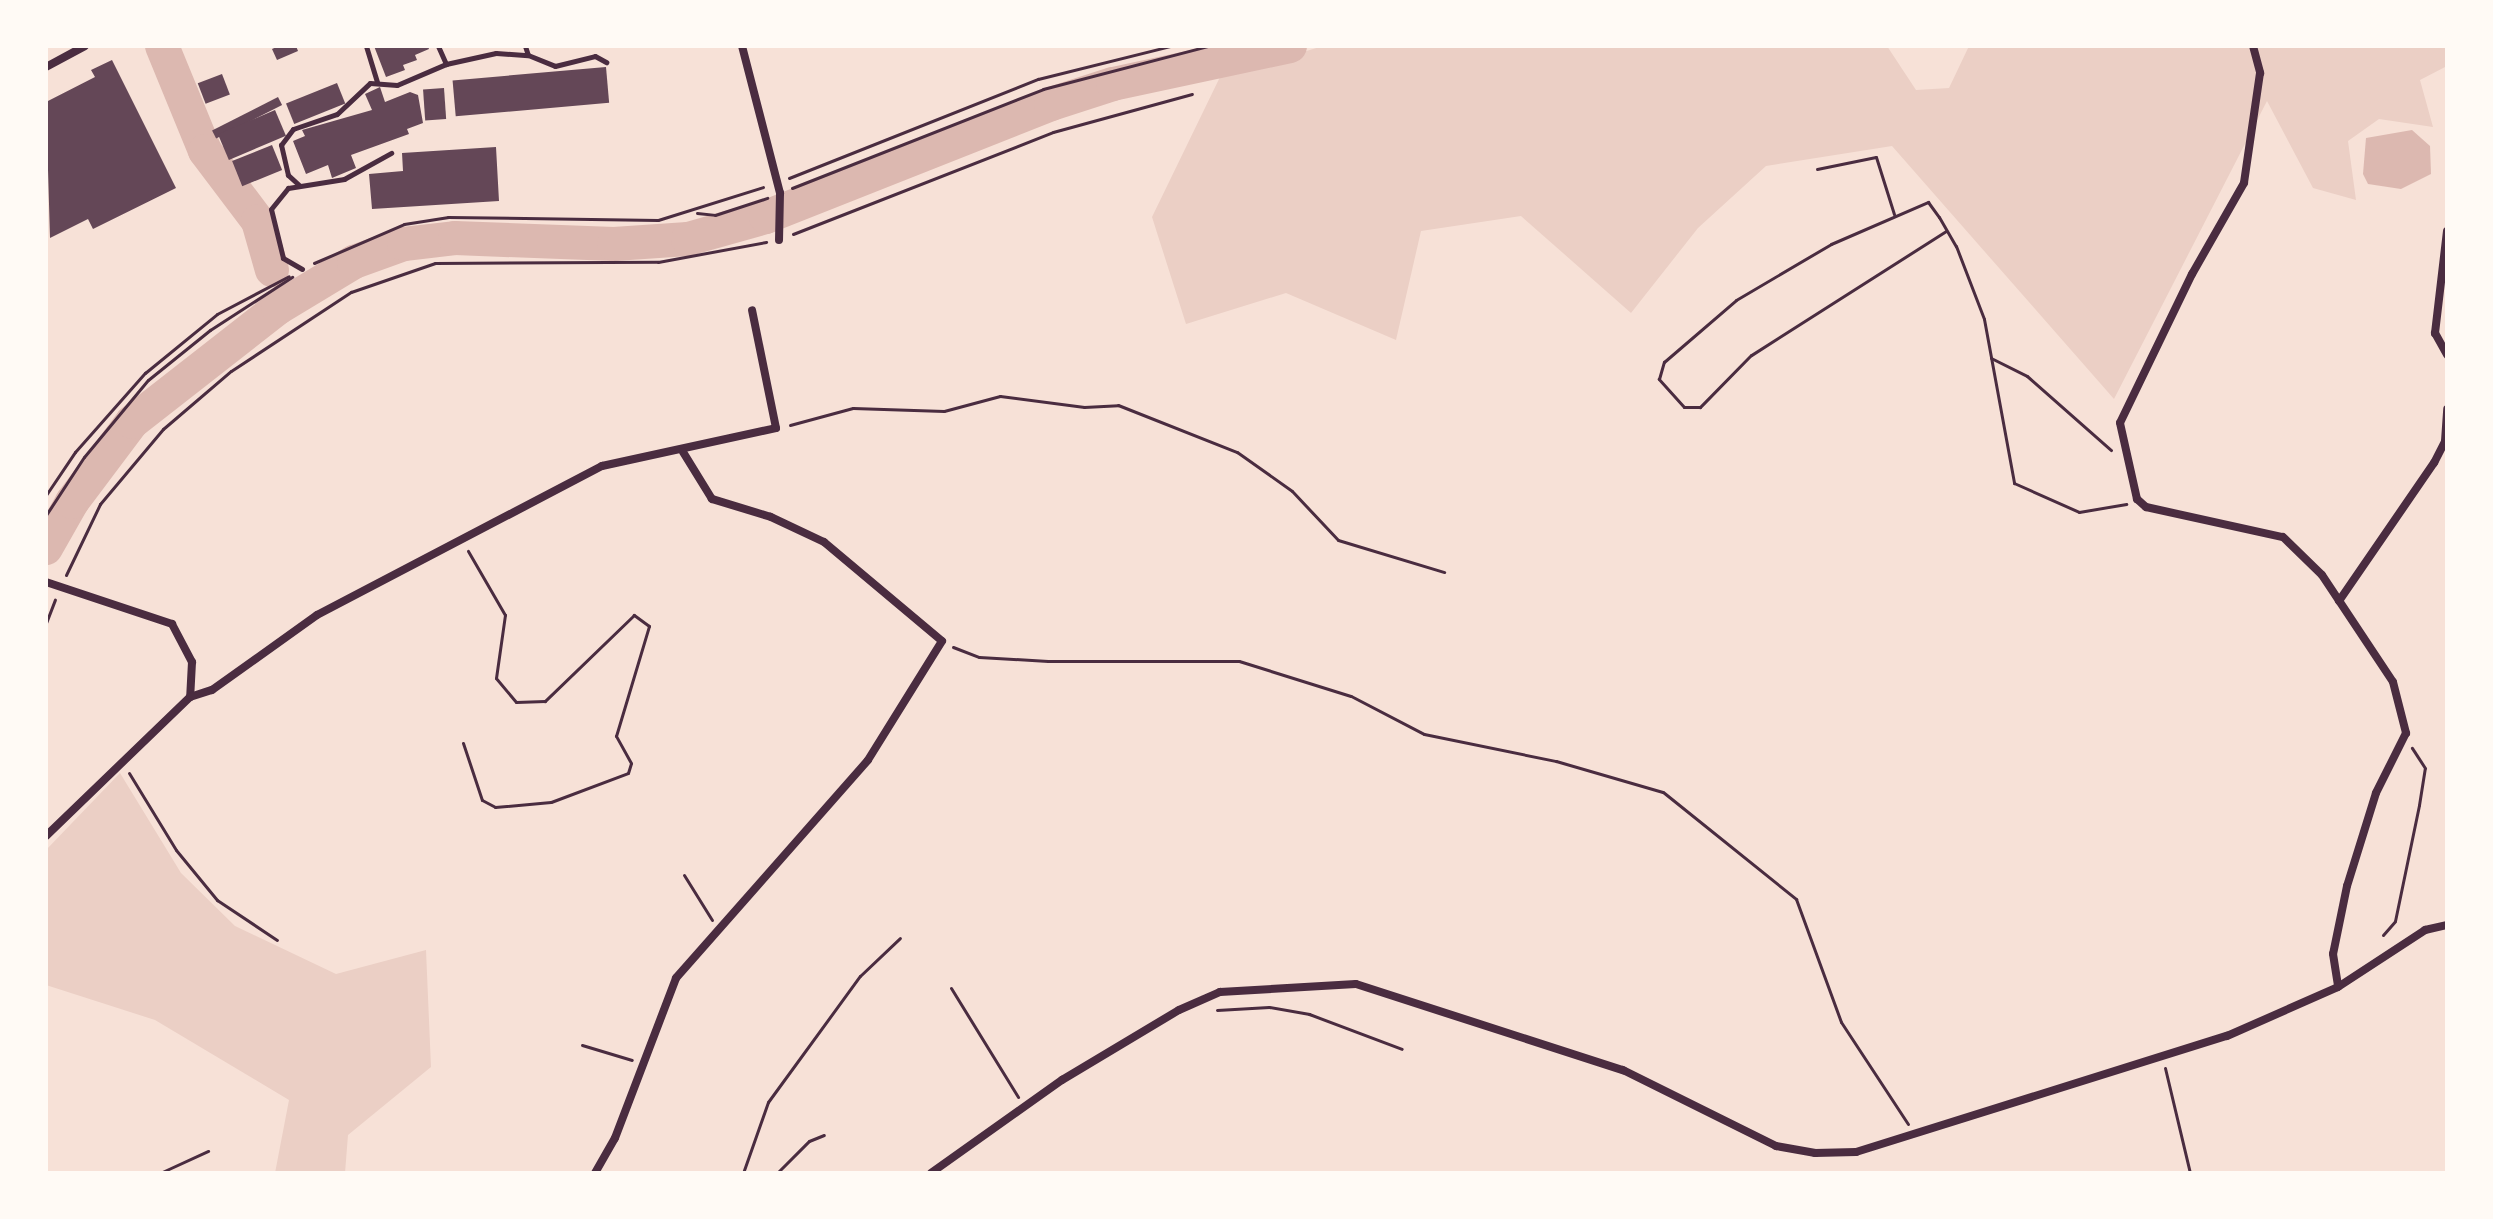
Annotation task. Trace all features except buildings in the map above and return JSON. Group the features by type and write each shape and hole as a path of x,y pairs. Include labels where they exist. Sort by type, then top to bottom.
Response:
{"street":[{"path":"46,67 85,46"},
{"path":"742,46 780,195 779,240"},
{"path":"2253,46 2260,73 2244,183 2192,274 2120,423 2127,465 2140,502 2283,537 2303,552 2393,682 2406,733 2376,793 2347,886 2333,954 2338,987"},
{"path":"2447,231 2435,333 2447,355"},
{"path":"46,836 190,697 212,690 317,615 458,544 602,466 683,452 776,428 752,310"},
{"path":"2339,601 2434,463 2445,441 2447,409"},
{"path":"595,1173 644,1063 676,978 868,760 942,641 824,542 771,517 712,499 683,452"},
{"path":"53,585 172,624 192,662 190,697"},
{"path":"931,1173 1140,1033 1211,995 1356,984 1623,1070 1776,1146 1815,1153 1856,1152 2227,1036 2338,987 2425,930 2447,925"}],"lane":[{"path":"366,46 377,82"},
{"path":"438,46 446,64"},
{"path":"525,46 528,55"},
{"path":"299,185 288,175 281,145 293,129 337,114 359,91 377,82 397,85 446,64 496,53 528,55 555,66 595,56 606,62"},
{"path":"302,269 283,258 271,209 288,188 322,186 344,179 391,153"}],"path":[{"path":"694,213 1038,79 1170,46"},
{"path":"46,495 120,398 177,345 217,314 366,237 448,217 614,223 694,213 715,215 780,195 1043,89 1208,46"},
{"path":"46,623 53,585 100,504 163,429 231,371 351,292 435,263 658,262 779,240 1053,132 1192,94"},
{"path":"1817,169 1876,157 1895,215"},
{"path":"1946,231 1751,355 1700,407 1684,407 1659,379 1664,362 1736,300 1831,244 1928,202 1946,231 1972,284 1991,358 2014,483 2079,512 2140,502"},
{"path":"46,515 84,457 148,380 302,269"},
{"path":"1991,358 2027,376 2127,465"},
{"path":"776,428 853,408 944,411 1000,396 1084,407 1118,405 1237,452 1292,491 1338,540 1444,572"},
{"path":"458,544 470,553 505,615 496,678 516,702 534,704 552,695 634,615 649,626 616,736 631,763 628,773 551,802 495,807 482,800 463,743"},
{"path":"942,641 997,659 1239,661 1351,696 1407,729 1556,761 1663,792 1796,899 1841,1022 1902,1111 1912,1137"},
{"path":"2383,935 2395,921 2425,768 2406,733"},
{"path":"123,761 176,850 217,900 277,940"},
{"path":"684,875 718,933"},
{"path":"743,1173 768,1102 860,976 900,938"},
{"path":"951,988 1025,1108"},
{"path":"1212,1010 1269,1007 1309,1014 1402,1049"},
{"path":"582,1045 644,1063"},
{"path":"2162,1057 2190,1173"},
{"path":"777,1173 803,1146 824,1135"},
{"path":"160,1173 208,1151"}],"shaded area":[{"path":"1323,46 1887,46 1916,90 1949,88 1969,46 2447,46 2447,66 2420,80 2433,127 2379,119 2348,141 2356,200 2313,188 2267,101 2114,399 1892,146 1766,166 1698,228 1631,313 1521,216 1421,231 1396,340 1286,293 1186,324 1152,217 1220,77"},
{"path":"2412,130 2430,146 2431,174 2401,189 2368,184 2363,174 2366,138"},
{"path":"120,773 181,873 235,926 336,974 426,950 431,1067 348,1135 345,1173 275,1173 289,1100 155,1020 46,985 46,850"}],"waterway":[{"path":"162,46 205,151 258,221 272,270"},
{"path":"46,548 72,502 132,422 278,308 354,262 404,244 455,238 614,244 688,239 766,217 1051,104 1113,84 1290,46"}]}
